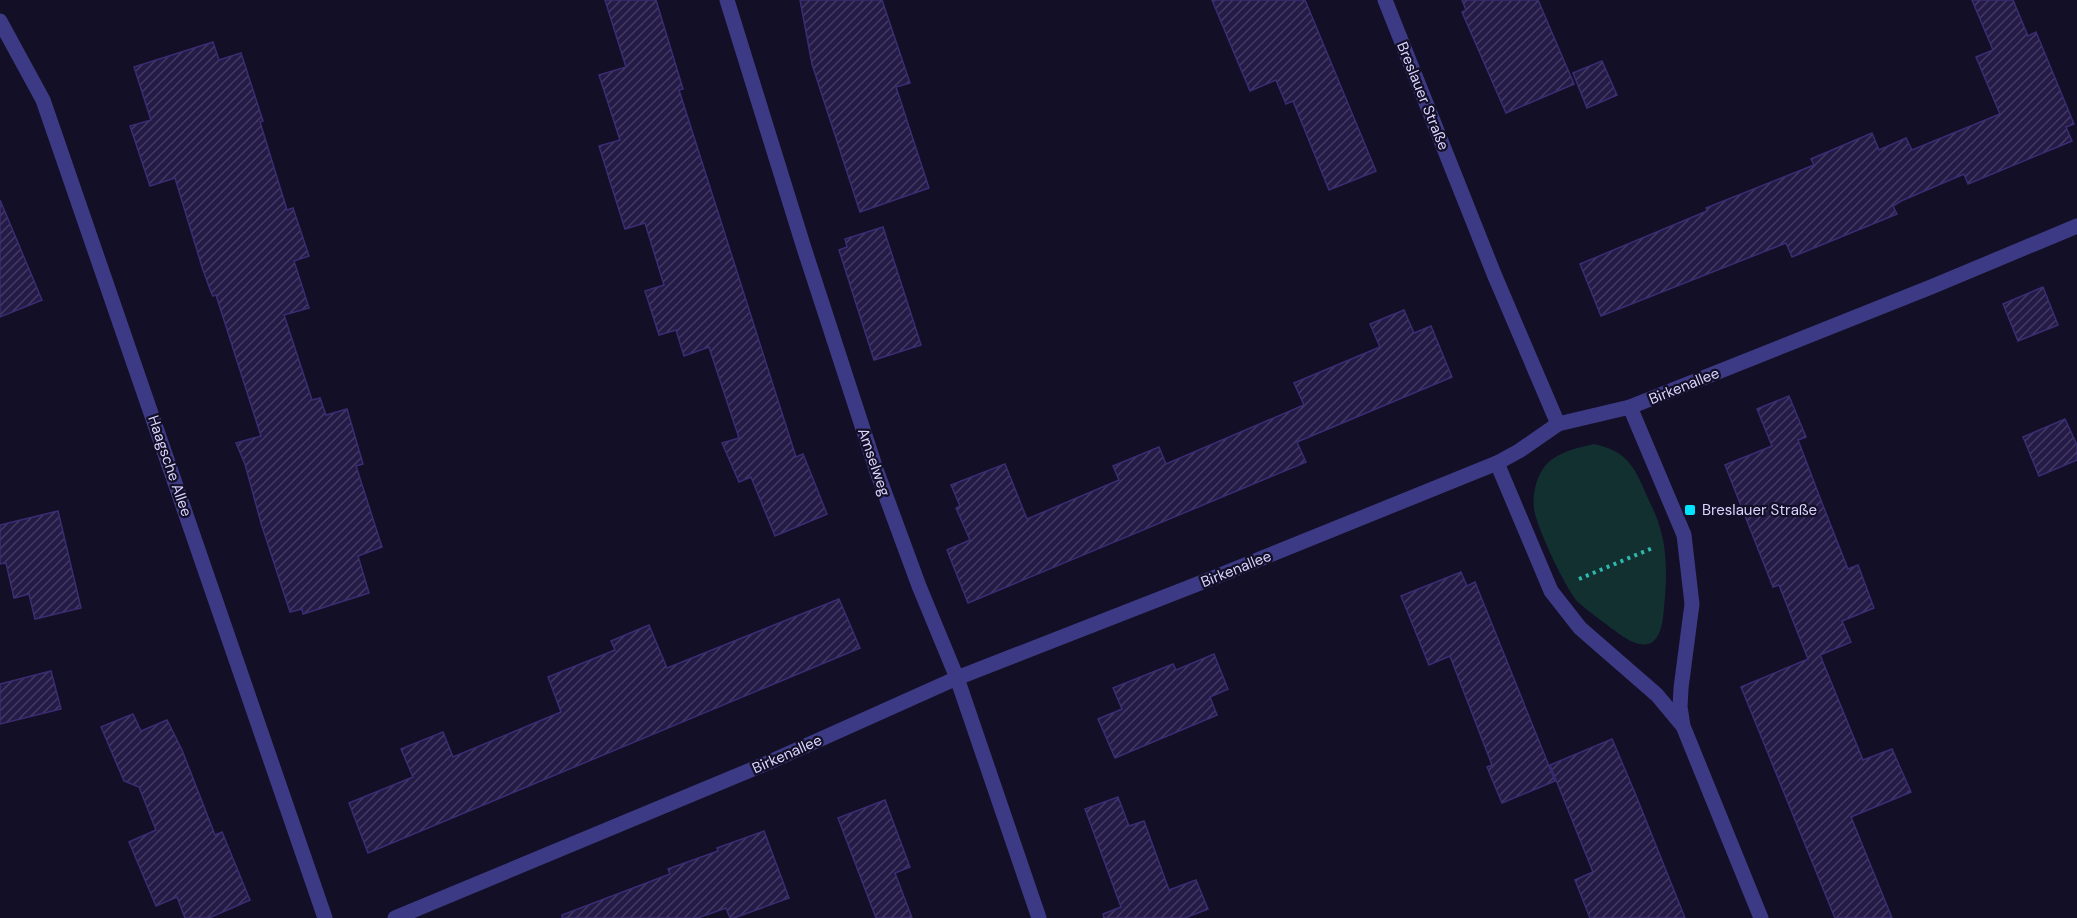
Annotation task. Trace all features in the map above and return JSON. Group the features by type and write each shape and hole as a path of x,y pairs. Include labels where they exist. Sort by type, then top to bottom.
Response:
{"street":[{"name":"Amselweg","path":"727,0 877,472 919,586 957,678 1039,918"},
{"name":"Breslauer Straße","path":"1386,0 1490,263 1558,424"},
{"name":"Haagsche Allee","path":"0,21 43,100 325,918"},
{"name":"Birkenallee","path":"395,918 765,764 957,678 1497,463 1558,424 1630,407 2077,226"},
{"path":"1630,407 1684,535 1692,604 1681,688 1680,707 1683,726 1761,918"},
{"path":"1497,463 1551,591 1581,628 1657,695 1683,726"}],"path":[{"path":"1551,591 1684,535"}],"green space":[{"path":"1594,444 1621,455 1633,467 1654,511 1663,539 1666,584 1663,618 1657,637 1648,644 1638,644 1628,640 1579,603 1560,573 1536,518 1534,493 1545,466 1561,454"}],"building":[{"path":"605,0 656,0 683,89 679,90 796,457 803,454 827,514 775,536 751,477 739,482 722,443 739,438 709,347 684,356 676,330 659,335 645,291 664,285 645,223 625,229 599,146 620,140 599,75 626,67"},
{"path":"800,0 882,0 910,83 896,87 929,188 860,212 812,64"},
{"path":"1212,0 1305,0 1376,171 1329,190 1293,101 1286,104 1276,80 1250,91"},
{"path":"1462,0 1538,0 1574,84 1506,113 1462,12 1466,10"},
{"path":"1972,0 2013,0 2028,36 2036,32 2074,124 2066,127 2072,141 1968,184 1964,174 1901,201 1893,206 1897,214 1792,257 1786,243 1601,316 1580,264 1707,211 1706,208 1814,165 1811,159 1872,133 1879,150 1906,138 1912,150 2000,114 1976,57 1993,50"},
{"path":"213,42 219,60 241,53 263,121 260,122 287,210 293,208 309,256 294,261 309,308 284,315 312,400 320,398 326,415 347,409 363,464 356,466 382,547 358,556 369,593 303,614 302,609 290,612 261,523 245,464 236,443 261,436 216,295 213,296 211,292 202,267 175,178 150,186 130,126 151,120 134,67"},
{"path":"1602,61 1617,95 1587,108 1573,73"},
{"path":"0,200 42,300 0,317"},
{"path":"883,227 921,345 874,360 839,250 847,247 845,239"},
{"path":"2043,287 2058,325 2018,341 2003,304"},
{"path":"1404,310 1414,333 1431,326 1452,377 1297,442 1306,462 968,603 947,550 970,540 956,508 960,506 951,485 1005,464 1027,519 1119,480 1113,466 1159,447 1166,464 1304,405 1294,383 1380,347 1370,324"},
{"path":"1789,396 1806,437 1798,440 1848,569 1858,565 1874,608 1842,621 1851,642 1820,655 1863,760 1892,749 1911,792 1851,817 1892,918 1835,918 1741,687 1808,659 1779,585 1773,587 1725,465 1772,446 1757,409"},
{"path":"2065,419 2077,445 2077,460 2039,476 2023,437"},
{"path":"58,511 81,608 35,619 29,594 14,598 6,563 0,564 0,525"},
{"path":"1461,572 1467,586 1475,582 1555,781 1502,803 1487,767 1492,765 1450,656 1429,665 1401,596"},
{"path":"839,599 860,648 368,853 349,803 413,777 401,749 443,732 453,757 561,712 548,677 615,650 611,641 649,625 667,668"},
{"path":"1214,654 1228,689 1210,697 1217,715 1115,758 1098,719 1122,709 1113,688 1173,664 1176,670"},
{"path":"51,671 61,709 0,724 0,684"},
{"path":"133,714 141,731 167,720 182,750 215,835 222,832 250,900 209,918 185,918 177,897 156,906 129,842 156,830 139,787 124,781 101,727"},
{"path":"1612,739 1685,918 1590,918 1575,880 1593,872 1550,765"},
{"path":"1118,797 1129,826 1144,821 1169,890 1196,880 1208,909 1185,918 1104,918 1103,914 1121,907 1085,809"},
{"path":"885,800 910,867 895,873 912,918 876,918 838,818"},
{"path":"764,831 789,898 734,918 730,918 726,908 698,918 562,918 562,915 670,874 668,869"}],"place":[{"name":"Breslauer Straße","path":"1690,510"}]}
